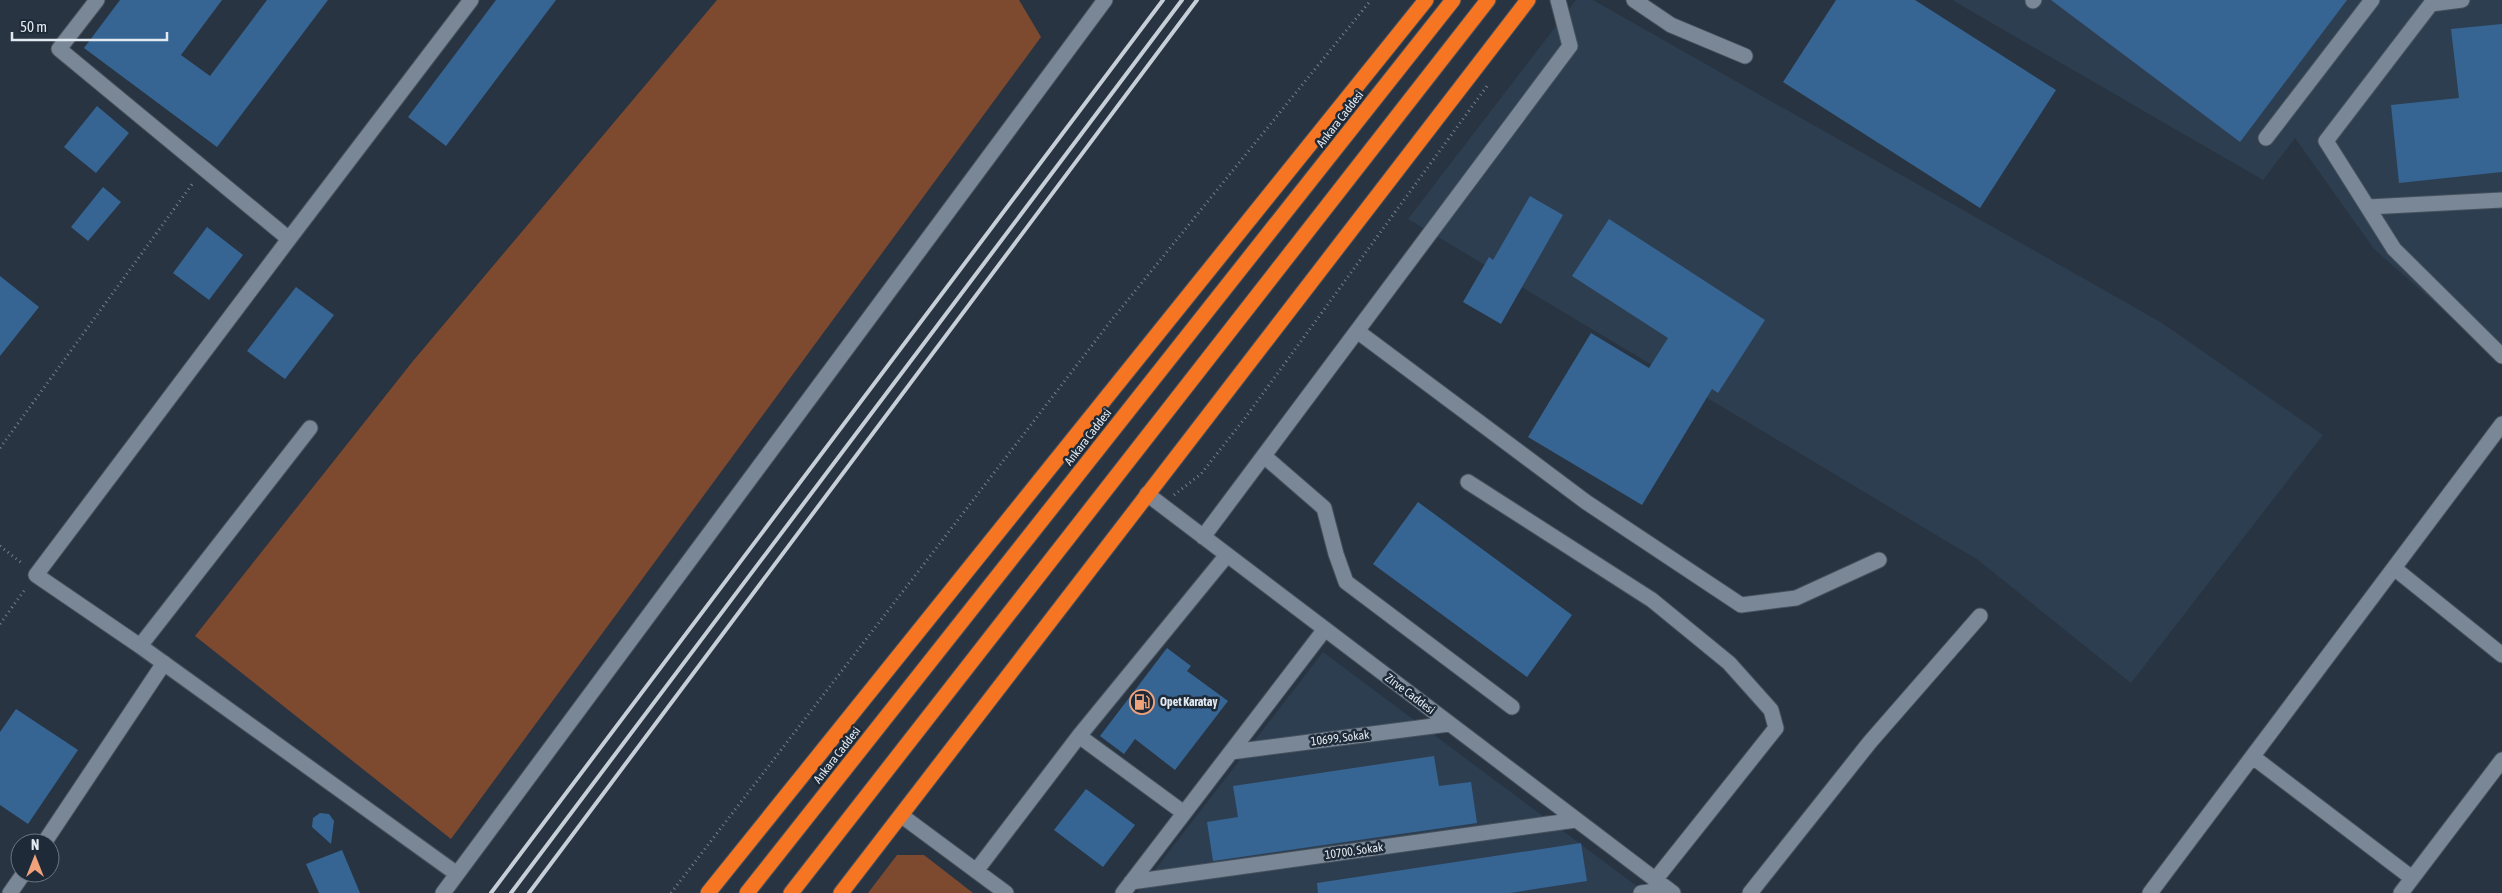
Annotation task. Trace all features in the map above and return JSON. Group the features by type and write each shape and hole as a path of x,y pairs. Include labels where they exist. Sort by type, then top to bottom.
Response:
{"highway":[{"path":"708,893 1426,0"},
{"name":"Ankara Caddesi","path":"748,893 1453,0"},
{"path":"791,893 1488,0"},
{"path":"841,893 1528,0"}],"street":[{"path":"97,0 59,50 289,239"},
{"path":"457,874 140,646 36,575 471,0"},
{"path":"443,893 1105,0"},
{"path":"1203,537 1570,46 1558,0"},
{"path":"1634,0 1671,25 1745,56"},
{"path":"2266,138 2372,0"},
{"path":"2462,0 2432,2 2326,141 2394,250 2502,356"},
{"path":"2368,207 2502,200"},
{"path":"1357,331 1586,502 1741,605 1796,598 1879,560"},
{"path":"2150,893 2502,424"},
{"path":"140,646 310,428"},
{"path":"1264,456 1324,508 1336,554 1346,582 1512,707"},
{"path":"1468,482 1652,600 1729,663 1771,710 1776,728 1655,880"},
{"name":"Zirve Caddesi","path":"1147,494 1670,891"},
{"path":"976,871 1079,736 1227,555"},
{"path":"2394,568 2502,655"},
{"path":"1750,893 1870,742 1980,616"},
{"path":"1127,888 1325,629"},
{"path":"51,833 164,664"},
{"name":"10699. Sokak","path":"1231,752 1450,724"},
{"path":"1079,736 1184,813"},
{"path":"2253,757 2412,878"},
{"path":"2401,893 2502,760"},
{"path":"902,816 1006,893"},
{"name":"10700. Sokak","path":"1127,888 1576,820"},
{"path":"1641,893 1670,891"}],"path":[{"path":"671,893 1110,322 1371,0"},
{"path":"1161,505 1201,474 1245,418 1490,82"},
{"path":"0,448 203,168"}],"shaded area":[{"path":"717,0 1019,0 1041,37 451,839 195,636 413,361"},
{"path":"1576,0 1593,0 2162,323 2323,435 2131,683 1978,560 1408,219"},
{"path":"1952,0 2502,0 2502,362 2374,249 2295,138 2263,180"},
{"path":"1323,652 1646,893 1137,893"},
{"path":"897,855 924,855 973,893 868,893"}],"building":[{"path":"120,0 222,0 181,55 210,76 267,0 328,0 217,147 84,48"},
{"path":"496,0 556,0 446,146 408,117"},
{"path":"1836,0 1915,0 2056,90 1980,208 1783,82"},
{"path":"2051,0 2347,0 2240,142"},
{"path":"2502,24 2502,172 2399,183 2391,105 2459,98 2451,29"},
{"path":"97,106 129,133 96,173 64,147"},
{"path":"103,187 121,202 88,241 71,227"},
{"path":"1530,196 1563,215 1501,324 1463,302 1489,257 1493,260"},
{"path":"1609,219 1765,320 1718,393 1712,389 1642,505 1528,437 1591,333 1649,368 1668,338 1572,276"},
{"path":"207,227 243,255 209,300 173,273"},
{"path":"0,276 39,307 0,356"},
{"path":"296,287 334,315 285,379 247,351"},
{"path":"1418,502 1572,615 1527,677 1373,564"},
{"path":"1167,648 1191,666 1187,671 1228,701 1175,770 1135,739 1124,754 1100,736"},
{"path":"16,709 78,750 28,824 0,805 0,732"},
{"path":"1434,756 1439,786 1471,782 1477,823 1213,861 1207,822 1238,817 1233,786"},
{"path":"1086,789 1135,825 1103,867 1054,830"},
{"path":"320,813 329,814 334,821 331,844 312,827 313,818"},
{"path":"1581,843 1587,881 1510,893 1318,893 1317,883"},
{"path":"342,850 360,893 319,893 306,864"}],"railway":[{"path":"491,893 1163,0"},
{"path":"511,893 1182,0"},
{"path":"529,893 1197,0"}],"place":[{"name":"Opet Karatay","path":"1142,702"}]}
